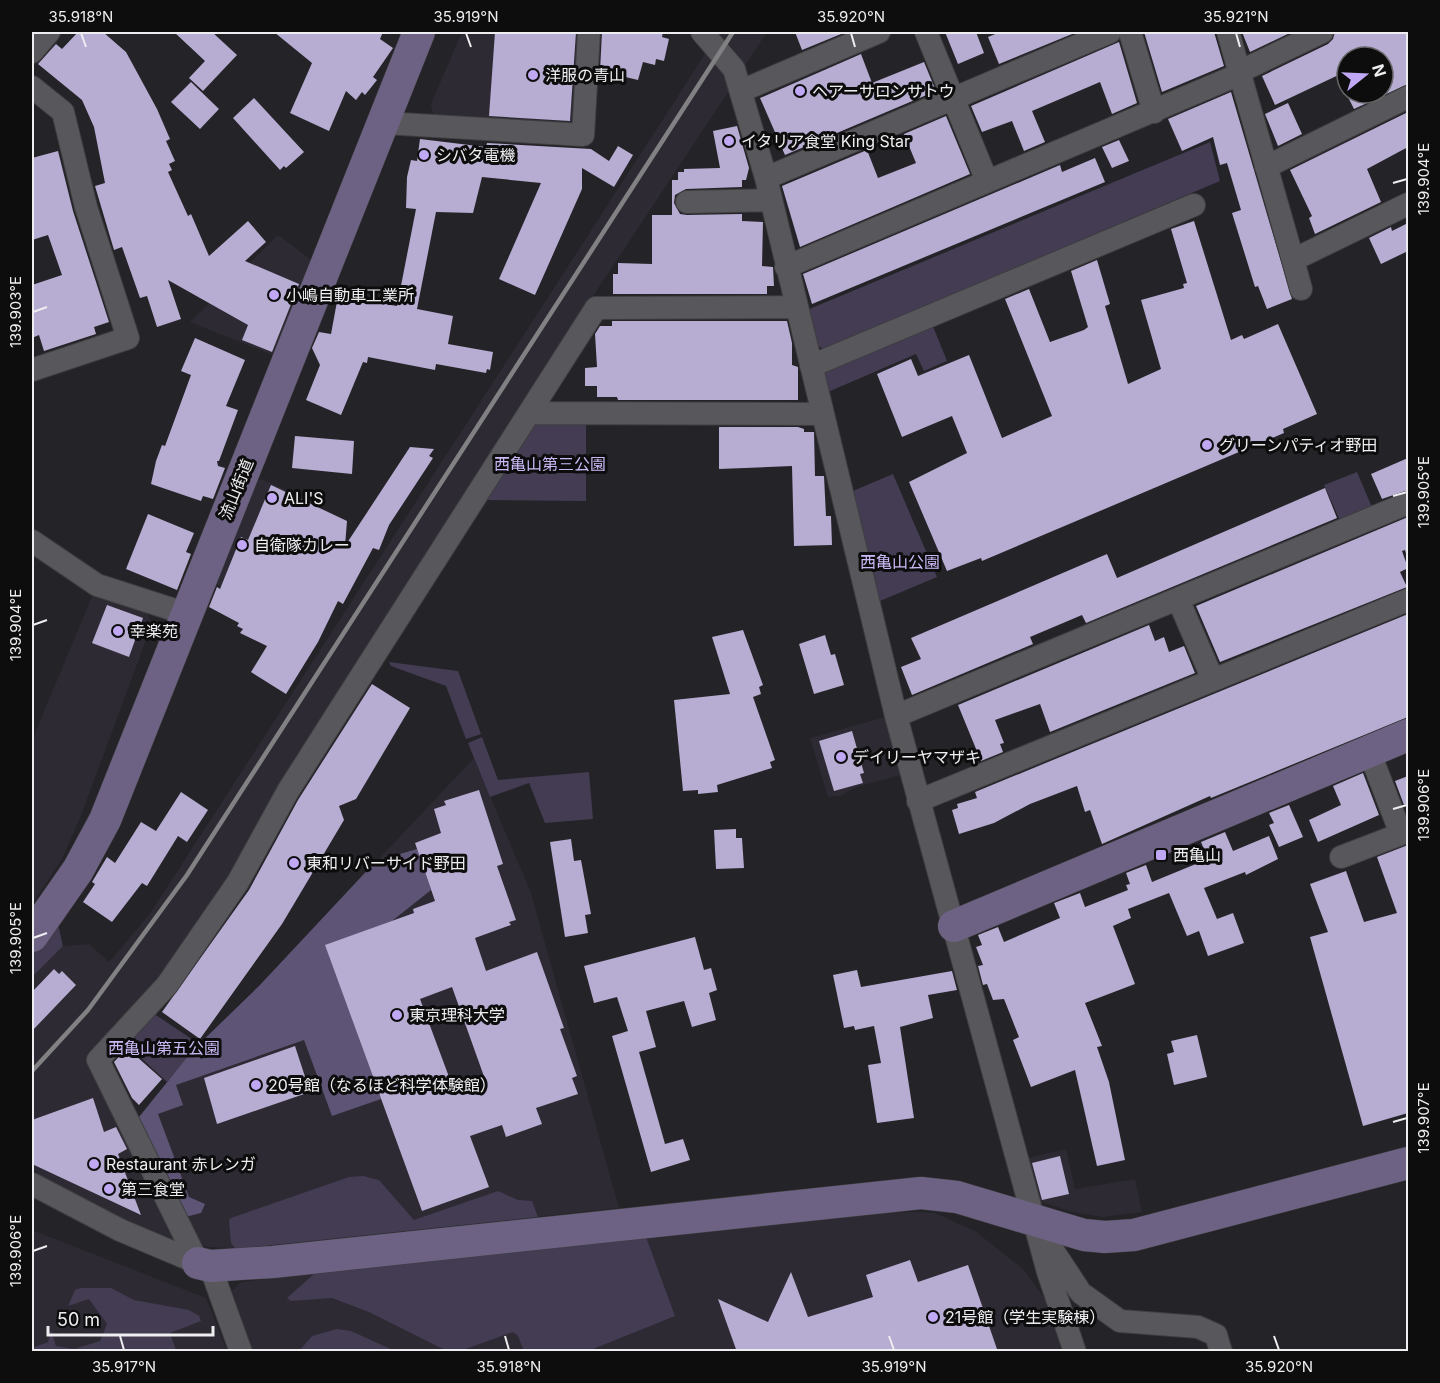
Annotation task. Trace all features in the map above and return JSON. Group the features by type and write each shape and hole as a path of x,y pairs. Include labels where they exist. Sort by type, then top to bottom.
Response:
{"street":[{"path":"32,52 49,32"},
{"name":"流山街道","path":"32,936 78,870 105,820 419,32"},
{"path":"384,123 583,135 590,32"},
{"path":"703,32 734,69 766,178 918,801 1048,1272 1075,1352"},
{"path":"741,91 879,32"},
{"path":"926,32 987,181"},
{"path":"766,178 952,97 1110,32"},
{"path":"1130,32 1154,112"},
{"path":"1228,32 1301,289"},
{"path":"786,267 1154,112 1322,32"},
{"path":"32,87 63,112 86,207 128,338 32,370"},
{"path":"1266,167 1408,97"},
{"path":"687,202 770,200"},
{"path":"1293,260 1408,204"},
{"path":"811,366 1194,205"},
{"path":"241,1352 204,1264 98,1060 167,985 238,882 288,791 596,308 797,307"},
{"path":"529,413 822,414"},
{"path":"896,716 1408,503"},
{"path":"32,541 97,585 187,614"},
{"path":"1178,599 1213,680"},
{"path":"918,801 1408,600"},
{"path":"954,926 1408,735"},
{"path":"1341,857 1401,834 1369,751"},
{"path":"32,1184 120,1230 204,1264 273,1262 921,1193 957,1197 1084,1235 1105,1237 1134,1235 1408,1163"},
{"path":"1053,1252 1081,1293 1120,1321 1198,1328 1216,1335 1221,1352"}],"shaded area":[{"name":"洋服の青山","path":"462,32 582,32 576,121 568,126 435,117 431,107 432,101"},
{"path":"717,32 767,32 744,67"},
{"path":"707,51 724,72 731,88 591,299 228,884 146,997 87,1055 179,1233 175,1244 53,1186 32,1169 32,977 63,946 89,944 109,962 149,915"},
{"path":"278,235 313,261 275,356 190,322"},
{"path":"262,479 312,502 256,602 213,583 253,482"},
{"path":"94,592 146,610 152,624 82,813 63,857 32,905 32,740"},
{"path":"889,716 904,774 857,787 840,796 828,797 810,738"},
{"name":"東京理科大学","path":"474,758 531,893 619,1208 236,1249 198,1246 135,1122 193,1050 259,986"},
{"path":"417,849 431,890 392,921 326,946 381,1099 332,1116 304,1040 176,1085 183,1105 158,1114 189,1197 205,1204 201,1213 181,1218 135,1122 193,1050 259,986 376,861"},
{"path":"1066,1149 1075,1189 1135,1179 1142,1212 1103,1217 1072,1212 1041,1202 1028,1158"},
{"path":"877,1213 935,1213 975,1231 1024,1270 1050,1306 1066,1351 253,1351 232,1291 241,1282"},
{"path":"32,1230 206,1298 227,1351 32,1351"}],"green space":[{"path":"1210,142 1220,181 824,349 816,345 807,310"},
{"path":"932,324 947,361 924,371 916,354 828,392 824,377 827,368"},
{"name":"西亀山第三公園","path":"535,423 586,423 586,501 483,500"},
{"path":"1357,472 1374,512 1342,525 1324,485"},
{"name":"西亀山公園","path":"893,474 937,577 880,601 853,491"},
{"path":"389,662 458,671 481,734 466,739 446,686 391,666"},
{"path":"482,737 498,780 589,772 593,819 545,823 529,783 490,797 468,743"},
{"path":"57,920 63,946 32,977 32,956"},
{"name":"西亀山第五公園","path":"153,1013 199,1044 167,1082 124,1042"},
{"path":"363,1176 379,1180 414,1220 498,1191 518,1200 532,1201 538,1217 236,1249 231,1243 229,1220 231,1218 349,1177"},
{"path":"646,1237 675,1316 588,1351 524,1351 518,1336 513,1332 460,1351 447,1351 369,1312 332,1298 291,1301 287,1298 314,1274"},
{"path":"111,1288 134,1300 189,1310 199,1316 201,1321 170,1333 176,1350 172,1351 32,1351 32,1348 48,1342 51,1330 56,1346 74,1349 100,1341 107,1324 89,1299 68,1306 75,1290"},
{"path":"337,1329 351,1331 395,1351 299,1351 312,1336"}],"building":[{"path":"78,32 103,32 126,52 157,109 170,139 166,141 175,161 169,164 172,170 168,172 188,216 191,214 209,256 248,221 266,242 245,261 299,284 272,352 242,340 248,325 168,280 181,319 157,327 147,296 140,298 122,247 114,250 95,186 105,183 94,127 82,100 38,64 56,44 62,49"},
{"path":"174,32 212,32 237,55 203,91 189,78 205,61"},
{"path":"274,32 383,32 380,39 393,48 373,77 377,80 365,95 362,92 356,100 346,91 329,131 290,113 312,63"},
{"name":"洋服の青山","path":"495,32 576,32 570,121 489,116"},
{"path":"602,32 663,32 662,37 669,39 664,61 656,59 655,65 643,62 638,80 600,71"},
{"path":"795,32 846,32 802,50"},
{"path":"945,32 976,32 984,53 958,64"},
{"path":"1000,32 1077,32 999,64 988,37"},
{"path":"1144,32 1214,32 1224,66 1162,92"},
{"path":"1242,32 1292,32 1250,52"},
{"path":"1335,32 1408,32 1408,84 1395,90 1395,45 1335,45 1335,77 1275,105 1262,76 1328,44"},
{"path":"1119,42 1137,103 1112,114 1100,82 1032,111 1045,142 1024,151 1012,121 982,132 971,106"},
{"path":"861,54 872,83 924,62 936,91 785,155 760,98"},
{"path":"191,82 219,109 200,129 171,102"},
{"path":"1231,92 1292,299 1267,309 1258,286 1255,287 1232,213 1241,210 1227,163 1220,165 1213,137 1182,151 1168,119"},
{"path":"254,98 304,152 286,168 284,166 280,170 233,118"},
{"path":"1288,103 1302,134 1278,146 1265,114"},
{"path":"1408,112 1408,147 1367,169 1381,202 1315,234 1309,218 1312,216 1290,170"},
{"path":"946,116 970,174 800,247 782,186 867,150 878,178 916,163 904,134"},
{"path":"737,126 749,168 746,180 742,180 742,187 686,189 675,195 674,203 680,214 742,214 742,221 763,222 762,266 773,267 774,286 767,286 767,294 613,294 613,274 618,274 618,263 652,264 652,215 672,215 672,180 678,180 678,172 684,172 684,169 720,168 713,131"},
{"path":"420,139 486,147 487,143 591,149 609,161 618,146 633,155 614,187 582,168 582,189 535,295 499,279 541,183 482,177 473,213 436,212 417,309 453,316 448,344 493,352 490,370 487,369 486,373 436,364 435,370 368,357 367,363 363,362 341,415 306,400 320,365 312,348 319,332 331,334 338,296 397,306 416,209 406,208 407,177 411,160 417,161"},
{"path":"1119,140 1129,161 1112,168 1102,147"},
{"path":"58,151 73,211 109,322 94,327 96,334 44,351 39,335 32,338 32,285 62,275 48,235 32,240 32,158"},
{"path":"1095,158 1105,182 812,304 803,274 1060,165 1062,172"},
{"path":"1194,221 1231,340 1242,335 1244,339 1278,324 1317,414 1283,429 1284,433 982,561 981,558 947,571 909,482 967,453 952,416 902,437 877,374 911,359 918,376 969,355 1002,438 1052,416 1005,299 1029,289 1050,342 1084,330 1088,327 1071,271 1097,260 1110,304 1105,306 1128,384 1161,369 1141,300 1184,288 1183,284 1187,283 1171,229"},
{"path":"1408,223 1408,251 1381,264 1369,238 1391,227 1392,231"},
{"path":"612,321 787,321 792,343 792,365 798,367 798,400 618,400 617,397 597,397 597,386 585,386 585,368 597,367 595,334 600,326 612,326"},
{"path":"195,338 245,360 226,406 238,410 219,461 217,461 218,466 225,468 213,499 203,496 201,501 151,484 156,461 162,445 165,446 191,375 181,371"},
{"path":"719,427 798,427 804,429 804,432 814,432 815,476 824,476 826,516 831,516 832,545 794,546 792,466 719,469"},
{"path":"295,436 354,441 352,474 292,468"},
{"path":"410,447 434,449 429,456 433,458 389,525 379,550 373,548 343,604 338,601 318,642 286,694 251,672 267,646 240,633 243,629 237,626 239,623 209,607 217,587 220,589 241,537 248,540 271,485 347,521 345,546"},
{"path":"1408,458 1408,490 1382,499 1371,474"},
{"path":"1325,488 1337,518 1086,623 1082,615 1030,637 1033,644 912,695 901,667 921,659 911,638 1107,554 1117,578"},
{"path":"148,514 194,533 186,552 191,554 177,590 126,569"},
{"path":"1408,517 1408,560 1405,550 1402,551 1408,568 1400,572 1407,587 1220,662 1196,606"},
{"name":"幸楽苑","path":"107,605 143,618 129,657 92,643"},
{"path":"1408,614 1408,717 1211,798 1210,796 1102,844 1090,810 1085,812 1077,786 1030,804 994,823 959,834 952,810 958,808 957,804 977,798 975,792"},
{"path":"1149,625 1155,641 1164,637 1169,652 1184,646 1195,673 1050,732 1040,704 995,720 1004,743 1000,744 1003,752 981,761 958,705"},
{"path":"743,630 763,685 759,687 761,694 753,697 775,760 770,762 772,768 717,785 718,792 698,794 698,790 683,791 674,700 730,694 712,637"},
{"path":"825,635 831,655 835,654 844,685 814,694 799,644"},
{"name":"東和リバーサイド野田","path":"372,684 410,708 356,799 339,806 344,820 282,924 200,1039 162,1012 249,890 298,800"},
{"name":"デイリーヤマザキ","path":"852,731 864,773 860,774 863,783 834,791 819,741"},
{"path":"1363,773 1379,815 1318,842 1309,820 1341,805 1333,786"},
{"path":"1408,776 1408,803 1404,805 1395,781"},
{"path":"479,790 503,864 497,866 516,920 509,922 511,925 475,938 486,971 537,952 564,1028 560,1029 577,1076 572,1078 578,1094 536,1108 542,1124 506,1137 502,1125 470,1136 489,1187 422,1211 325,945 414,913 413,909 435,901 415,843 441,833 434,809 446,805 444,801","holes":["452,987 486,1082 455,1093 420,999"]},
{"path":"181,792 208,810 187,842 178,836 147,886 142,883 112,922 83,902 95,884 92,882 107,857 115,863 141,822 156,831"},
{"path":"1289,805 1303,837 1279,847 1269,825 1274,823 1269,813"},
{"path":"736,829 736,838 742,838 744,868 716,869 714,830"},
{"path":"1225,832 1233,851 1269,836 1278,859 1246,875 1245,872 1204,888 1217,919 1233,913 1244,943 1208,956 1199,931 1187,936 1169,893 1128,909 1131,918 1113,926 1135,984 1085,1003 1102,1046 1097,1047 1109,1082 1125,1160 1097,1166 1075,1070 1031,1087 1013,1040 1019,1037 1004,999 993,1000 987,984 983,985 978,966 983,965 976,947 982,945 978,935 998,927 1004,942 1060,918 1054,903 1080,893 1085,907 1128,890 1126,885 1130,884 1126,873 1146,865 1152,882 1208,859 1201,842"},
{"path":"571,839 574,861 581,860 591,914 585,915 588,933 565,937 550,842"},
{"path":"1408,845 1408,1113 1363,1126 1310,937 1328,932 1310,884 1346,871 1364,922 1397,913 1377,857"},
{"path":"695,937 704,970 711,968 717,990 709,993 716,1020 692,1027 684,1001 646,1011 656,1047 639,1052 665,1144 683,1139 690,1160 651,1172 612,1036 628,1031 617,997 594,1003 584,966"},
{"path":"54,969 59,974 62,971 76,985 32,1031 32,992"},
{"path":"857,970 861,987 952,971 957,990 928,995 933,1018 900,1027 914,1118 877,1123 868,1065 881,1063 874,1026 855,1030 854,1026 844,1028 833,975"},
{"path":"1197,1035 1207,1077 1174,1085 1167,1054 1174,1052 1171,1041"},
{"name":"20号館（なるほど科学体験館）","path":"295,1046 310,1092 217,1124 204,1078"},
{"path":"127,1048 162,1079 139,1105 132,1098 114,1062"},
{"name":"第三食堂","path":"93,1098 104,1132 116,1127 127,1149 118,1154 141,1215 32,1164 32,1120"},
{"path":"1060,1156 1069,1194 1042,1200 1032,1163"},
{"path":"910,1260 918,1282 968,1265 998,1352 737,1352 718,1299 768,1322 791,1272 808,1317 873,1297 866,1275"}],"railway":[{"path":"32,1071 88,1010 187,875 733,32"}],"place":[{"name":"洋服の青山","path":"533,75"},
{"name":"ヘアーサロンサトウ","path":"800,91"},
{"name":"イタリア食堂 King Star","path":"729,141"},
{"name":"シバタ電機","path":"424,155"},
{"name":"小嶋自動車工業所","path":"274,295"},
{"name":"グリーンパティオ野田","path":"1207,445"},
{"name":"ALI'S","path":"272,498"},
{"name":"自衛隊カレー","path":"242,545"},
{"name":"幸楽苑","path":"118,631"},
{"name":"デイリーヤマザキ","path":"841,757"},
{"name":"西亀山","path":"1161,855"},
{"name":"東和リバーサイド野田","path":"294,863"},
{"name":"東京理科大学","path":"397,1015"},
{"name":"20号館（なるほど科学体験館）","path":"256,1085"},
{"name":"Restaurant 赤レンガ","path":"94,1164"},
{"name":"第三食堂","path":"109,1189"},
{"name":"21号館（学生実験棟）","path":"933,1317"}]}
